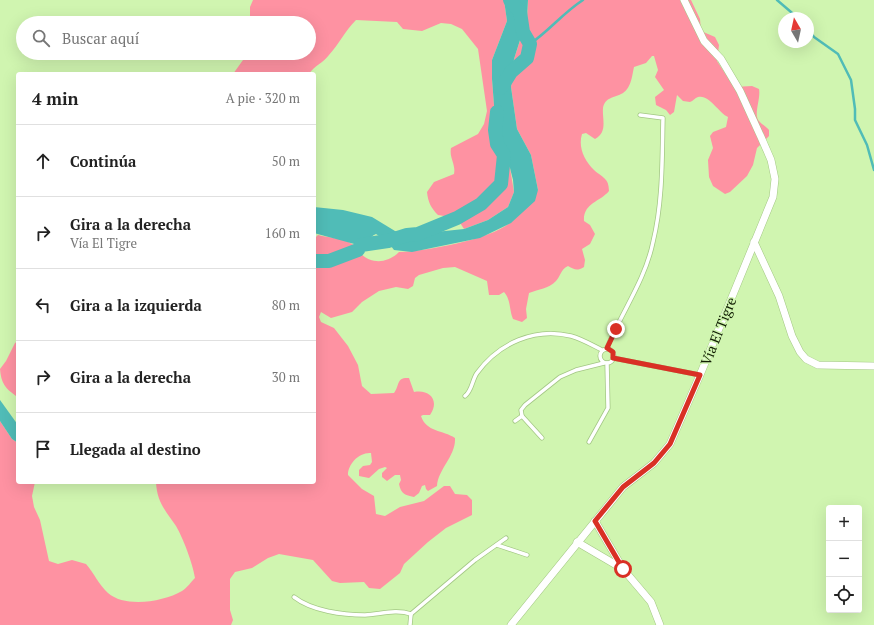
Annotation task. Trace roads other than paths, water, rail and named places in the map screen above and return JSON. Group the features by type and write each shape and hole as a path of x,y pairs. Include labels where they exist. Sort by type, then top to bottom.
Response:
{"street":[{"name":"Vía El Tigre","path":"511,625 623,487 654,463 670,444 700,375 754,242 766,218 773,197 775,180 771,160 740,91 721,60 704,41 684,0"},
{"path":"754,242 779,296 792,336 800,352 806,359 818,365 874,366"},
{"path":"595,521 623,569 650,602 660,625"},
{"path":"577,542 623,569"}],"lane":[{"path":"588,442 608,408 609,396 605,363 599,357 602,350 607,348 636,290 651,249 661,190 663,118 640,115"},
{"path":"465,396 468,394 477,373 494,354 507,344 528,336 560,334 573,336 602,350"},
{"path":"607,348 613,352 613,358"},
{"path":"542,438 522,416 521,410 524,405 552,382 576,370 605,363 613,358 700,375"},
{"path":"515,421 522,416"},
{"path":"410,625 411,614 475,560 506,538"},
{"path":"497,545 527,555"},
{"path":"294,597 302,603 336,612 365,615 397,611 411,614"}],"water":[{"path":"504,0 528,0 527,18 514,59 511,87 517,129 531,155 538,190 535,201 511,223 480,238 412,252 394,250 388,242 376,234 363,244 358,245 316,234 316,207 343,210 372,217 395,231 407,235 464,229 488,220 508,207 514,192 513,180 510,168 497,144 492,79 492,60 507,21"},
{"path":"0,400 16,422 16,442 12,439 0,421"}],"waterway":[{"path":"501,88 511,72 527,58 530,44 523,32 520,12 510,0"},
{"path":"530,44 569,10 583,0"},
{"path":"777,0 791,12"},
{"path":"814,37 838,54 851,80 855,120 867,145 874,170"},
{"path":"316,261 329,261 358,250 361,245 418,234 457,218 481,204 501,184 504,155 497,144 495,130 497,112"}]}
